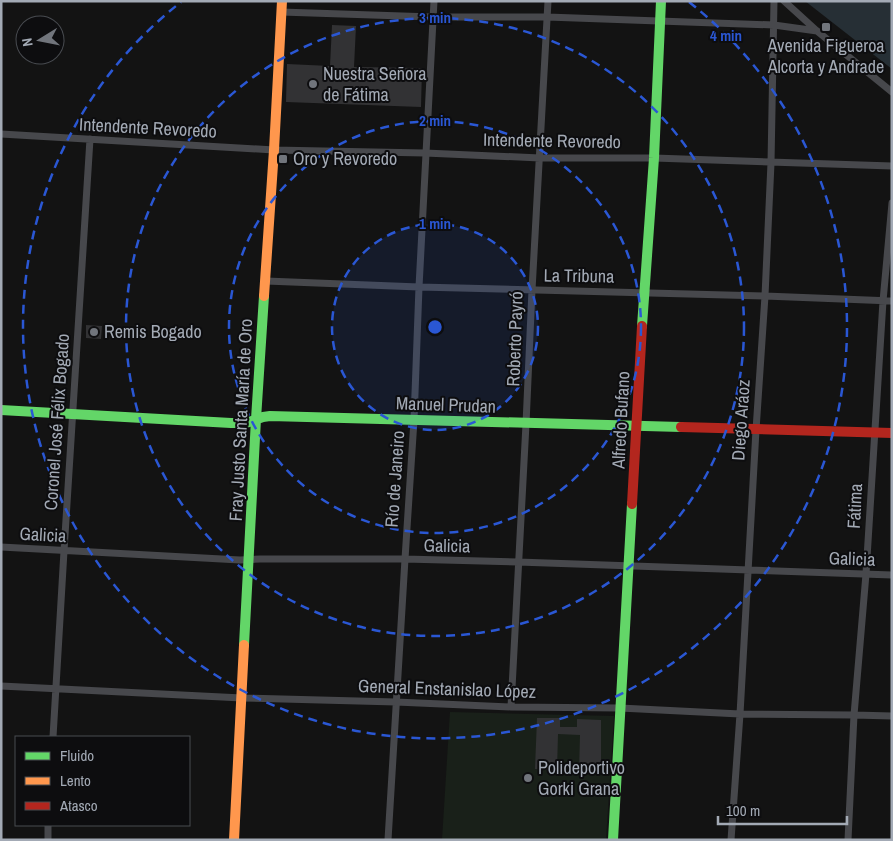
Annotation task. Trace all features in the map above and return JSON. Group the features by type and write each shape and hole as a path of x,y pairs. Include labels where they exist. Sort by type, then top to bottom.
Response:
{"street":[{"name":"Río de Janeiro","path":"388,840 414,420 425,153 434,1"},
{"name":"Roberto Payró","path":"511,708 548,1"},
{"name":"Alfredo Bufano","path":"613,840 644,293 654,158 661,1"},
{"name":"Diego Aráoz","path":"731,840 765,296 771,163 774,1"},
{"path":"784,1 817,31 892,92"},
{"path":"282,6 433,16 548,17 774,25 817,31"},
{"name":"Fray Justo Santa María de Oro","path":"234,840 256,419 282,6"},
{"name":"Intendente Revoredo","path":"1,134 274,150 425,153 540,158 654,158 892,166"},
{"name":"Coronel José Félix Bogado","path":"53,736 90,139"},
{"name":"Fátima","path":"848,840 854,715 866,574 883,301 892,203"},
{"name":"La Tribuna","path":"266,281 892,301"},
{"name":"Manuel Prudan","path":"1,410 231,423 246,423 270,416 892,433"},
{"name":"Galicia","path":"1,547 240,560 518,562 892,575"},
{"name":"General Enstanislao López","path":"1,686 242,698 396,702 511,708 620,708 740,714 892,716"},
{"path":"48,826 48,840"}],"shaded area":[{"path":"805,1 892,1 892,69"},
{"name":"Polideportivo Gorki Grana","path":"450,712 614,716 606,840 442,840"}],"building":[{"path":"332,25 356,26 354,67 422,68 421,107 286,102 287,64 330,66"},
{"name":"Remis Bogado","path":"86,325 102,326 101,339 86,338"},
{"path":"537,718 560,718 560,727 577,727 577,719 601,720 601,773 579,773 580,735 558,734 557,770 535,769"}],"traffic: fast":[{"path":"642,326 654,158 661,1"},
{"path":"244,645 264,296"},
{"path":"1,410 231,423 246,423 270,416 681,427"},
{"path":"613,840 632,504"}],"traffic: slow":[{"path":"264,296 282,1"},
{"path":"234,840 244,645"}],"traffic: jam":[{"path":"632,504 642,326"},
{"path":"681,427 892,433"}],"place":[{"name":"Avenida Figueroa Alcorta y Andrade","path":"826,27"},
{"name":"Nuestra Señora de Fátima","path":"313,84"},
{"name":"Oro y Revoredo","path":"283,159"},
{"name":"Remis Bogado","path":"94,332"},
{"name":"Polideportivo Gorki Grana","path":"528,778"}]}
